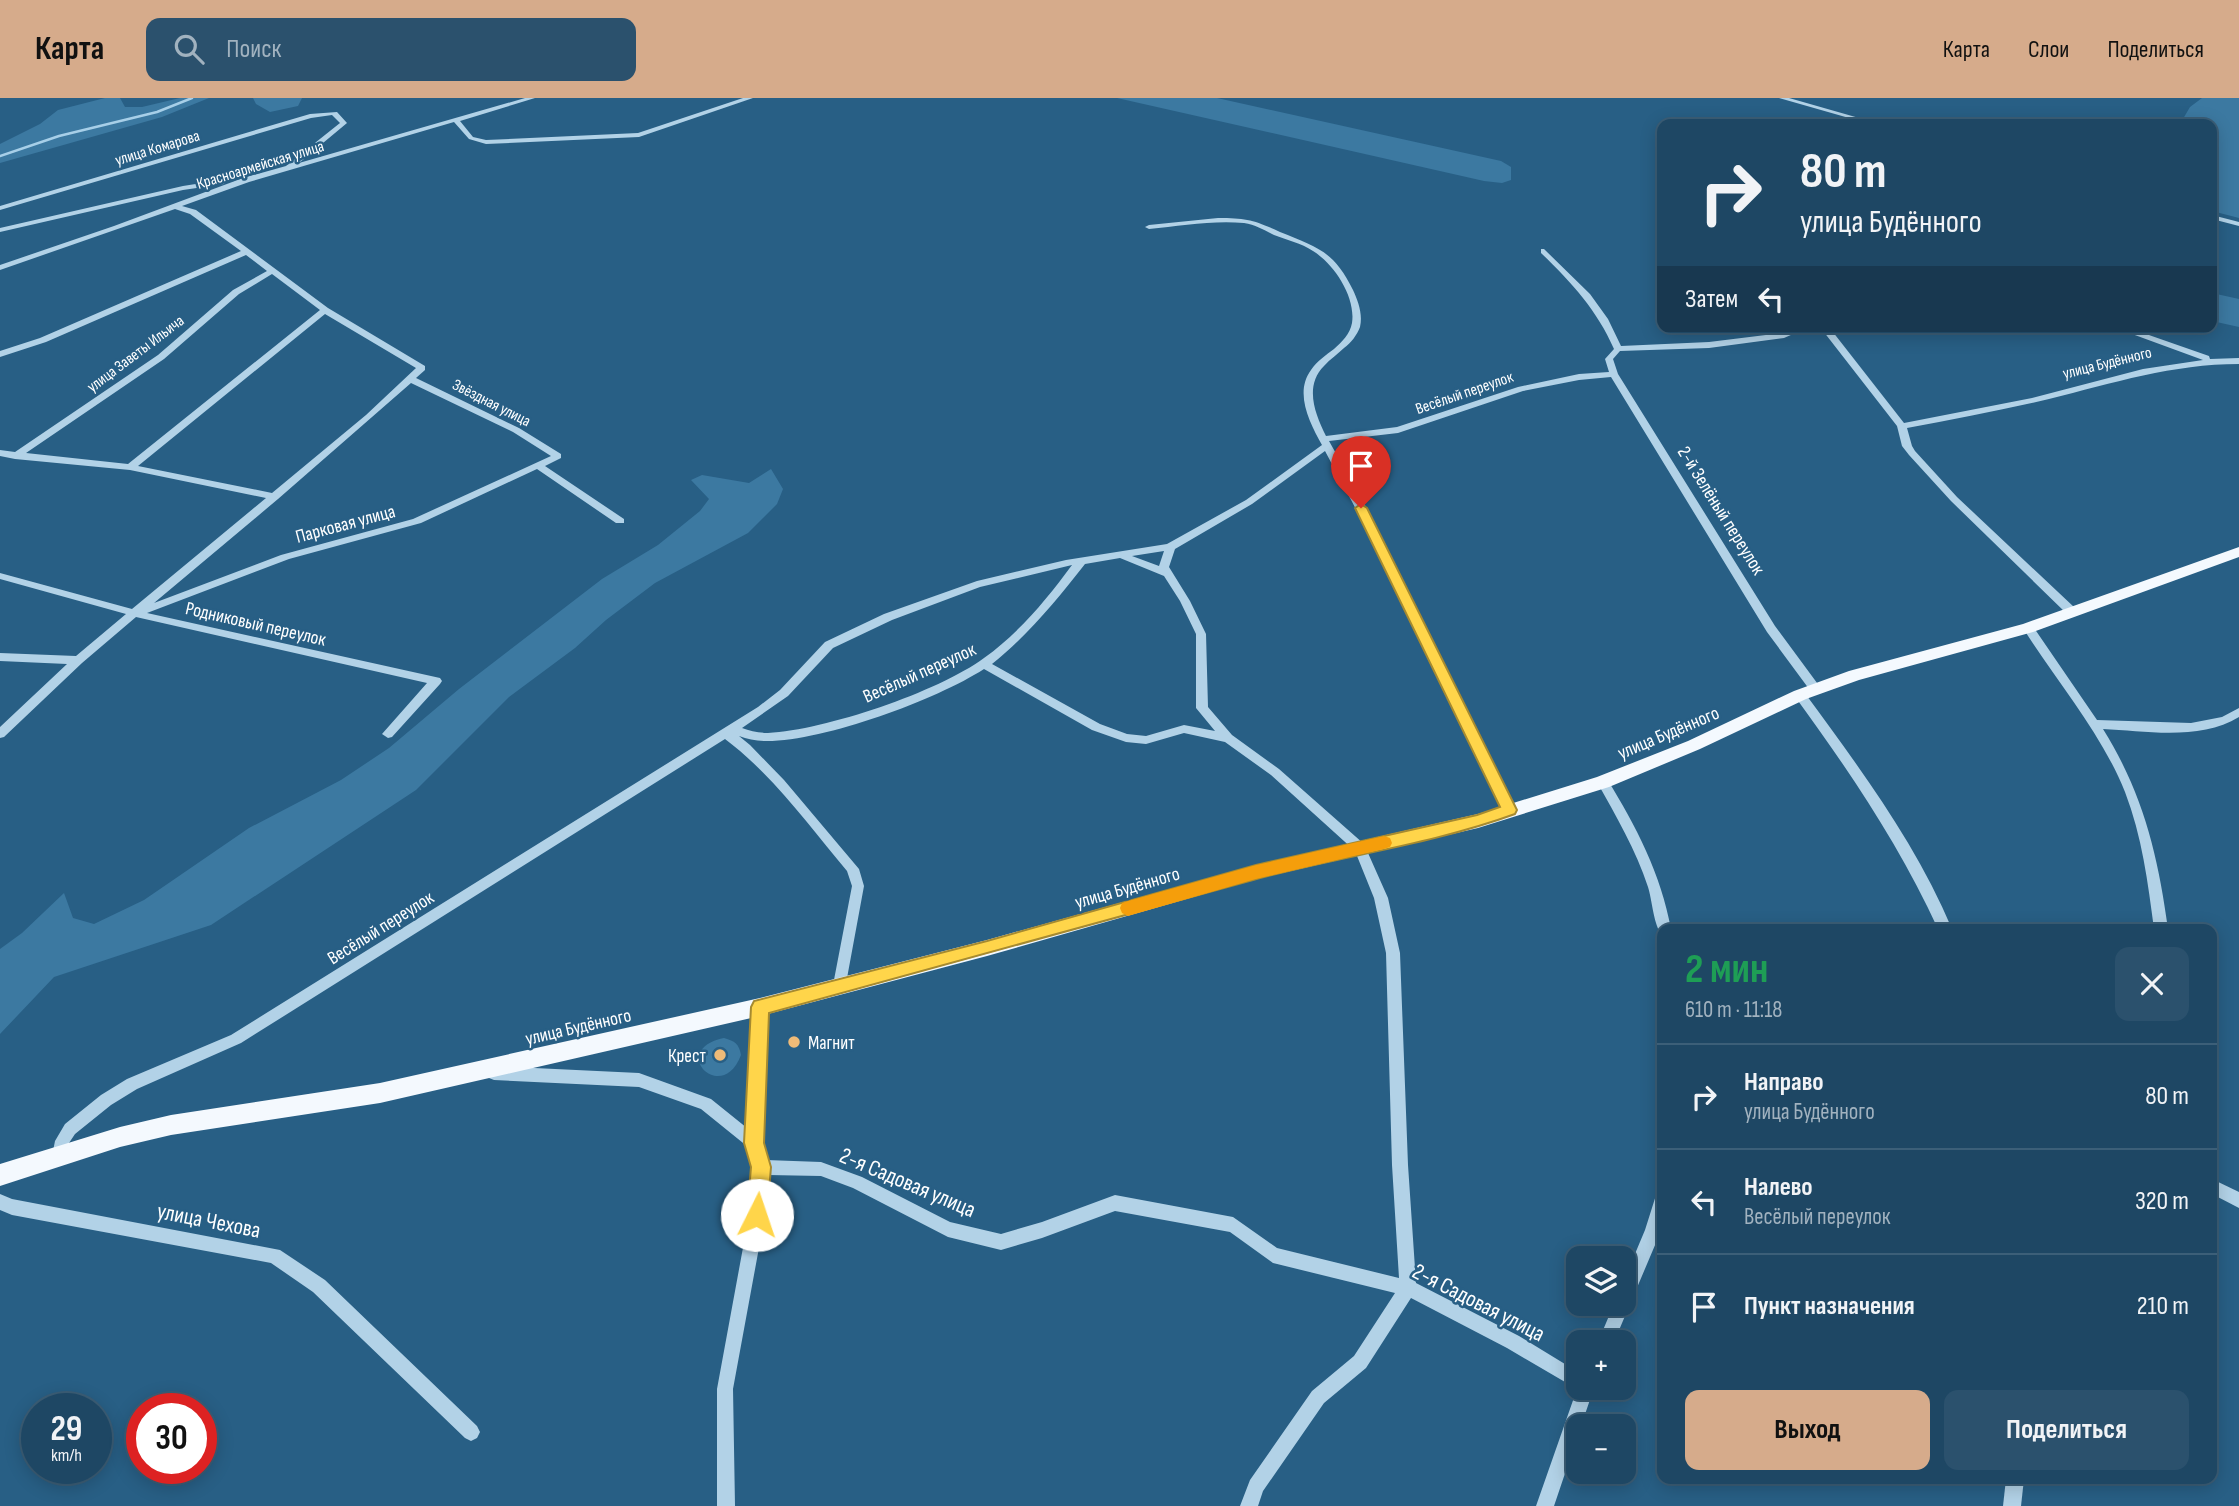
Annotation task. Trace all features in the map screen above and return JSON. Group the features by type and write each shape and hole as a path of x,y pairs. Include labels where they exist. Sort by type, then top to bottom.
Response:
{"main road":[{"name":"улица Будённого","path":"0,1175 171,1125 380,1093 760,1007 987,948 1256,872 1478,821 1603,782 1695,745 1808,692 1890,664 2028,628 2239,552"}],"street":[{"name":"Красноармейская улица","path":"0,268 246,180 532,98"},
{"path":"455,119 471,138 486,142 639,135 750,98"},
{"path":"1782,98 1859,119"},
{"name":"улица Комарова","path":"0,208 322,113 337,114 344,123 286,169"},
{"path":"0,230 183,188 246,180"},
{"path":"173,206 193,212 325,310 422,368"},
{"path":"2217,218 2239,224"},
{"path":"1149,227 1248,221 1314,248 1329,260 1342,276 1352,295 1356,326 1316,368 1309,391 1310,408 1324,442 1369,523 1509,810"},
{"name":"улица Заветы Ильича","path":"0,354 43,340 211,264 246,251"},
{"path":"1544,251 1591,299 1606,319 1618,349"},
{"name":"улица Заветы Ильича","path":"15,456 151,364 236,292 272,271"},
{"path":"130,467 325,310"},
{"path":"1614,374 1609,359 1618,349 1709,345 1789,333"},
{"path":"1829,333 1902,426 1907,446 1912,453 1954,499 2071,611"},
{"path":"2134,333 2211,360"},
{"name":"улица Будённого","path":"1902,426 1978,413 2126,375 2211,360 2239,361"},
{"name":"Парковая улица","path":"0,734 78,660 275,497 422,368"},
{"name":"Весёлый переулок","path":"60,1156 62,1141 70,1129 106,1100 132,1084 236,1039 762,710 784,693 829,645 900,612 977,584 1081,561 1170,547 1249,502 1324,442 1398,430 1521,389 1579,377 1614,374"},
{"name":"2-й Зелёный переулок","path":"1614,374 1771,629 1841,752 1917,872 1943,924"},
{"name":"Звёздная улица","path":"411,379 516,430 558,456"},
{"path":"0,453 130,467 275,497"},
{"name":"Парковая улица","path":"136,614 285,557 417,521 558,456"},
{"path":"537,465 620,521"},
{"path":"1170,547 1164,562 1167,573 1185,601 1200,634 1202,708 1228,738 1275,772 1360,848 1381,898 1393,953 1400,1165 1408,1288 1360,1362 1318,1397 1256,1486 1249,1506"},
{"path":"1118,555 1144,562 1167,573"},
{"name":"Весёлый переулок","path":"728,731 767,737 832,725 885,708 984,664 1023,631 1081,561"},
{"name":"Родниковый переулок","path":"0,576 136,614 436,681 388,734"},
{"path":"2028,628 2094,724 2123,775 2149,851 2160,924"},
{"path":"0,657 78,660"},
{"path":"984,664 1096,727 1126,738 1146,740 1184,729 1228,738"},
{"path":"2094,724 2200,727 2232,718 2239,712"},
{"path":"728,731 780,783 852,869 858,886 840,985"},
{"path":"1603,782 1623,816 1656,891 1663,924"},
{"path":"726,1506 726,1389 757,1215 761,1167 754,1143 760,1007"},
{"path":"469,1072 639,1080 706,1104 754,1143"},
{"name":"2-я Садовая улица","path":"761,1167 821,1169 858,1182 948,1229 1001,1242 1115,1203 1233,1225 1273,1255 1408,1288 1513,1342 1566,1374"},
{"path":"2217,1189 2239,1200"},
{"name":"улица Чехова","path":"0,1202 12,1207 274,1256 319,1286 471,1432"},
{"path":"1636,1271 1657,1216"},
{"path":"1545,1506 1583,1400"},
{"path":"2012,1506 2014,1484"}],"shaded area":[{"path":"105,98 120,98 125,107 142,107 180,98 209,98 162,117 0,163 0,144 40,124 58,110"},
{"path":"253,98 302,98 298,106 270,112 256,104"},
{"path":"1117,98 1217,98 1501,161 1511,167 1511,180 1502,183 1484,181"},
{"path":"2202,98 2239,98 2239,218 2217,212 2217,119 2183,119 2190,107"},
{"path":"2217,294 2239,299 2239,327 2217,322"},
{"path":"771,469 783,489 777,504 748,533 655,583 606,620 575,648 509,697 416,790 211,925 54,977 0,1034 0,949 22,933 64,893 73,918 94,924 144,900 249,828 341,780 389,748 459,689 602,579 658,545 700,511 709,499 691,480 702,475 749,483"},
{"path":"724,1038 736,1044 741,1055 732,1069 722,1076 712,1075 704,1070 699,1062 700,1053 708,1044"}],"waterway":[{"path":"0,156 59,136 157,112 192,98"}],"slow traffic":[{"path":"1128,908 1256,872 1384,843"}],"place":[{"name":"Магнит","path":"794,1042"},
{"name":"Крест","path":"720,1055"}],"route":[{"path":"757,1215 761,1167 754,1143 760,1007 987,948 1256,872 1478,821 1509,810 1361,508"}]}
